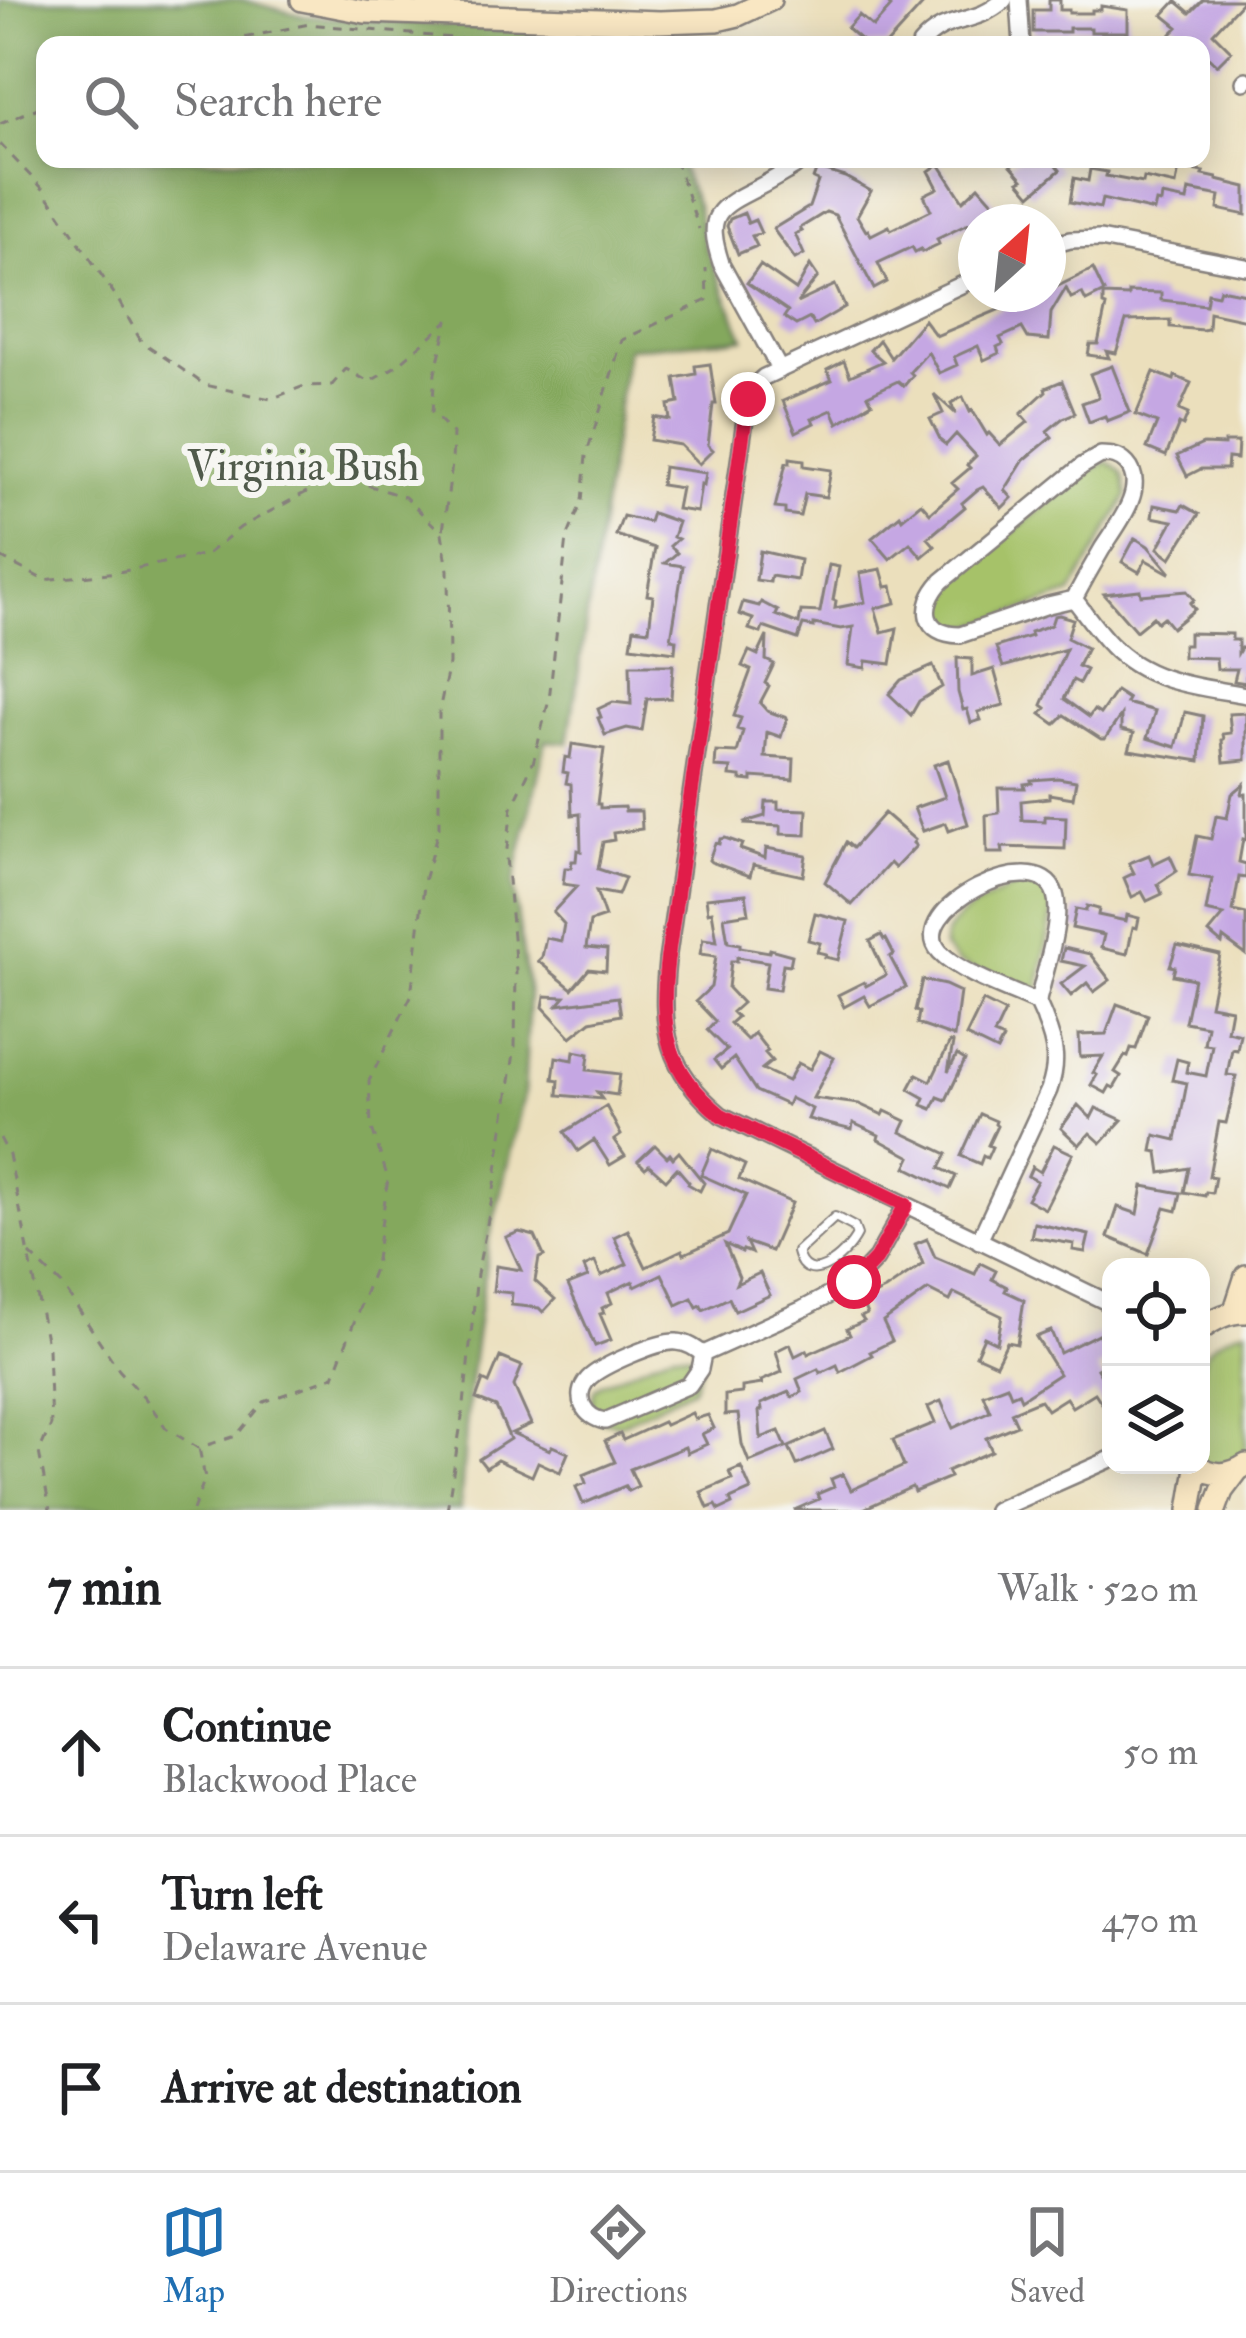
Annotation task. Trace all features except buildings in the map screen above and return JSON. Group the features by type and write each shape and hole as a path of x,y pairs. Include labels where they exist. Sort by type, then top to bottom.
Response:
{"main road":[{"path":"302,0 365,12 660,22 717,20 770,0"},
{"path":"1210,1322 1240,1312 1246,1276"},
{"path":"1210,1470 1224,1475 1242,1468"},
{"path":"1215,1510 1222,1491 1242,1468"},
{"path":"1190,1510 1195,1474"}],"street":[{"path":"930,36 943,25 987,14 1004,0"},
{"path":"1018,0 1021,36"},
{"path":"780,370 721,263 715,221 728,201 792,168"},
{"path":"1066,241 1100,239 1246,267"},
{"path":"958,286 764,377 748,399 667,961 665,1026 689,1084 721,1115 1102,1300"},
{"path":"1111,455 1131,469 1135,485 1125,512 1074,599 960,635 939,631 926,616 932,592 941,581 1082,466 1111,455"},
{"path":"1074,599 1108,643 1148,674 1246,695"},
{"path":"979,1240 1056,1070 1056,1053 1038,1003 1056,912 1055,894 1038,876 1015,875 964,895 934,928 934,944 964,968 1038,1003"},
{"path":"703,1354 671,1341 599,1371 583,1385 580,1395 585,1412 605,1421 681,1390 695,1377 703,1354 854,1282 876,1259 906,1205"},
{"path":"996,1510 1102,1463"}],"lane":[{"path":"835,1217 854,1227 857,1235 852,1245 839,1258 815,1269 802,1267 796,1258 807,1241 835,1217"},
{"path":"852,1245 876,1259"}],"path":[{"path":"252,36 309,24 432,36"},
{"path":"0,124 36,109"},
{"path":"0,144 43,189 141,341 205,385 271,399 304,386 332,385 346,369 369,382 398,365 448,321 435,373 432,412 453,433 442,533 448,569 449,664 439,711 439,827 425,877 411,996 369,1081 371,1125 388,1179 375,1266 334,1376 264,1402 236,1436 198,1448"},
{"path":"678,168 704,247"},
{"path":"447,1510 464,1406 477,1274 515,1046 516,971 506,857 512,807 533,763 549,700 567,538 582,501 586,456 622,340 707,300 706,256"},
{"path":"0,557 44,580 118,572 207,554 242,526 318,486 358,482 405,496 442,533"},
{"path":"0,1138 9,1155 48,1349 51,1425 39,1452 50,1510"},
{"path":"27,1251 62,1285 119,1370 166,1428 198,1448 205,1478 193,1510"}],"green space":[{"name":"Virginia Bush","path":"0,0 243,0 304,16 607,36 36,36 36,168 681,168 697,205 705,246 744,338 627,348 568,743 546,741 513,885 529,996 524,1095 489,1241 469,1388 460,1510 0,1510"},
{"path":"1107,462 1123,475 1127,496 1071,594 965,629 947,625 936,616 943,587 1089,471"},
{"path":"1016,886 1039,886 1055,898 1037,997 957,962 944,948 945,936 959,918"},
{"path":"1246,1329 1246,1470 1210,1466 1210,1349"},
{"path":"673,1352 692,1354 702,1364 693,1388 620,1424 601,1421 591,1410 594,1390 601,1384"}],"route":[{"path":"748,399 667,961 665,1026 689,1084 721,1115 906,1205 876,1259 854,1282"}]}
